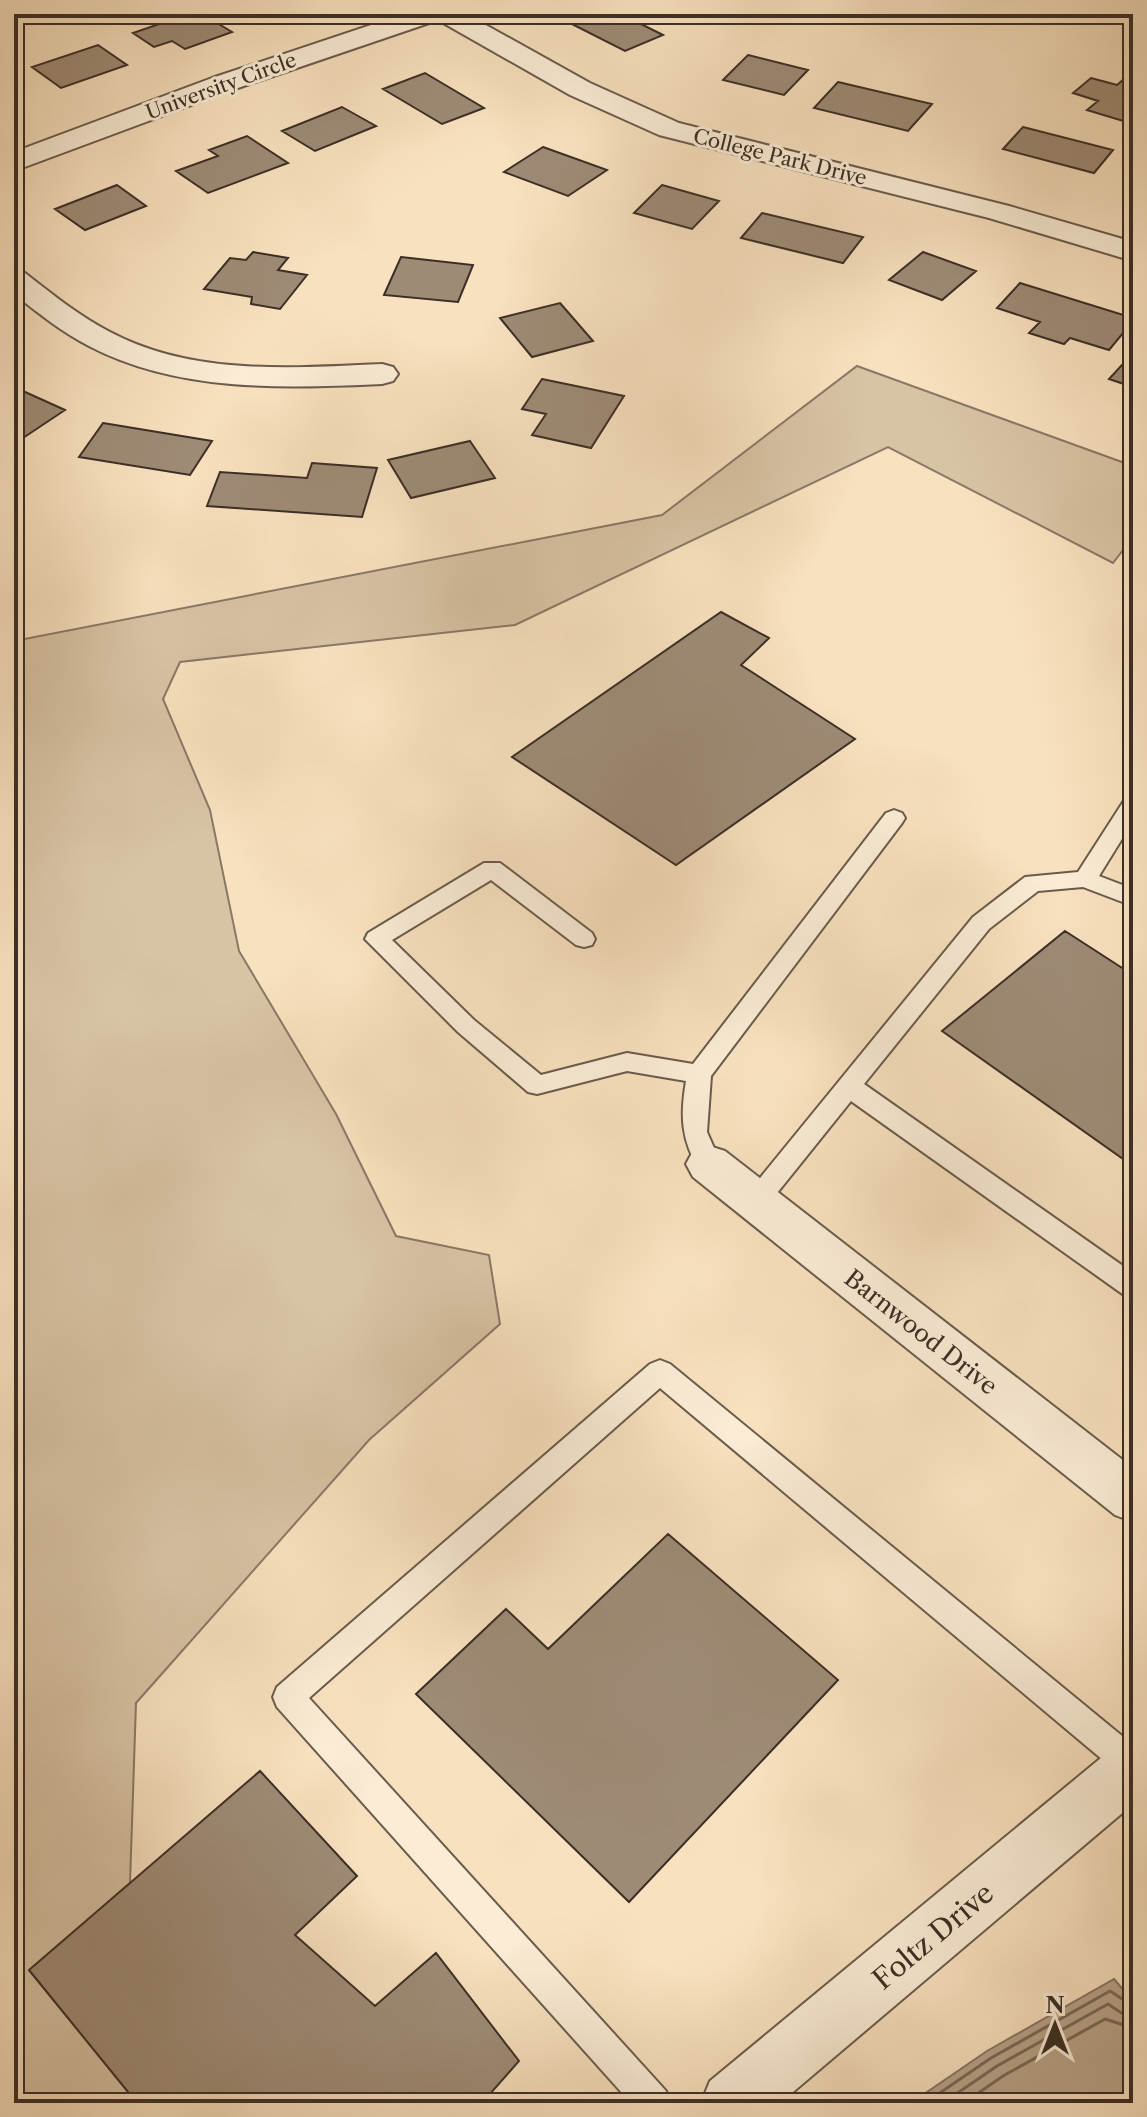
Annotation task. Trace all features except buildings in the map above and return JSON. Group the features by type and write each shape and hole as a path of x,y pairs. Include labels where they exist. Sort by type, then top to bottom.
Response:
{"street":[{"name":"University Circle","path":"14,162 222,84 430,14"},
{"name":"College Park Drive","path":"447,14 580,89 669,129 999,212 1133,252"},
{"path":"14,279 81,328 113,347 151,360 231,376 281,378 382,374"},
{"name":"Barnwood Drive","path":"709,1164 1133,1499"},
{"name":"Foltz Drive","path":"732,2103 1133,1767"}],"lane":[{"path":"1085,879 1133,804"},
{"path":"709,1164 696,1147 692,1121 699,1074 894,818"},
{"path":"584,939 492,869 376,939 466,1026 537,1085 627,1062 699,1074"},
{"path":"756,1201 981,923 1033,883 1085,879 1133,898"},
{"path":"850,1087 1133,1287"},
{"path":"654,2103 288,1697 660,1372 1133,1767"}],"shaded area":[{"path":"857,366 1133,466 1133,537 1113,563 888,447 515,625 180,662 163,699 210,810 239,951 336,1114 396,1236 489,1255 500,1324 369,1440 136,1703 130,1883 29,1970 137,2103 14,2103 14,641 662,515"}],"water":[{"path":"1114,1979 1133,2001 1133,2103 911,2103 987,2051"}]}
